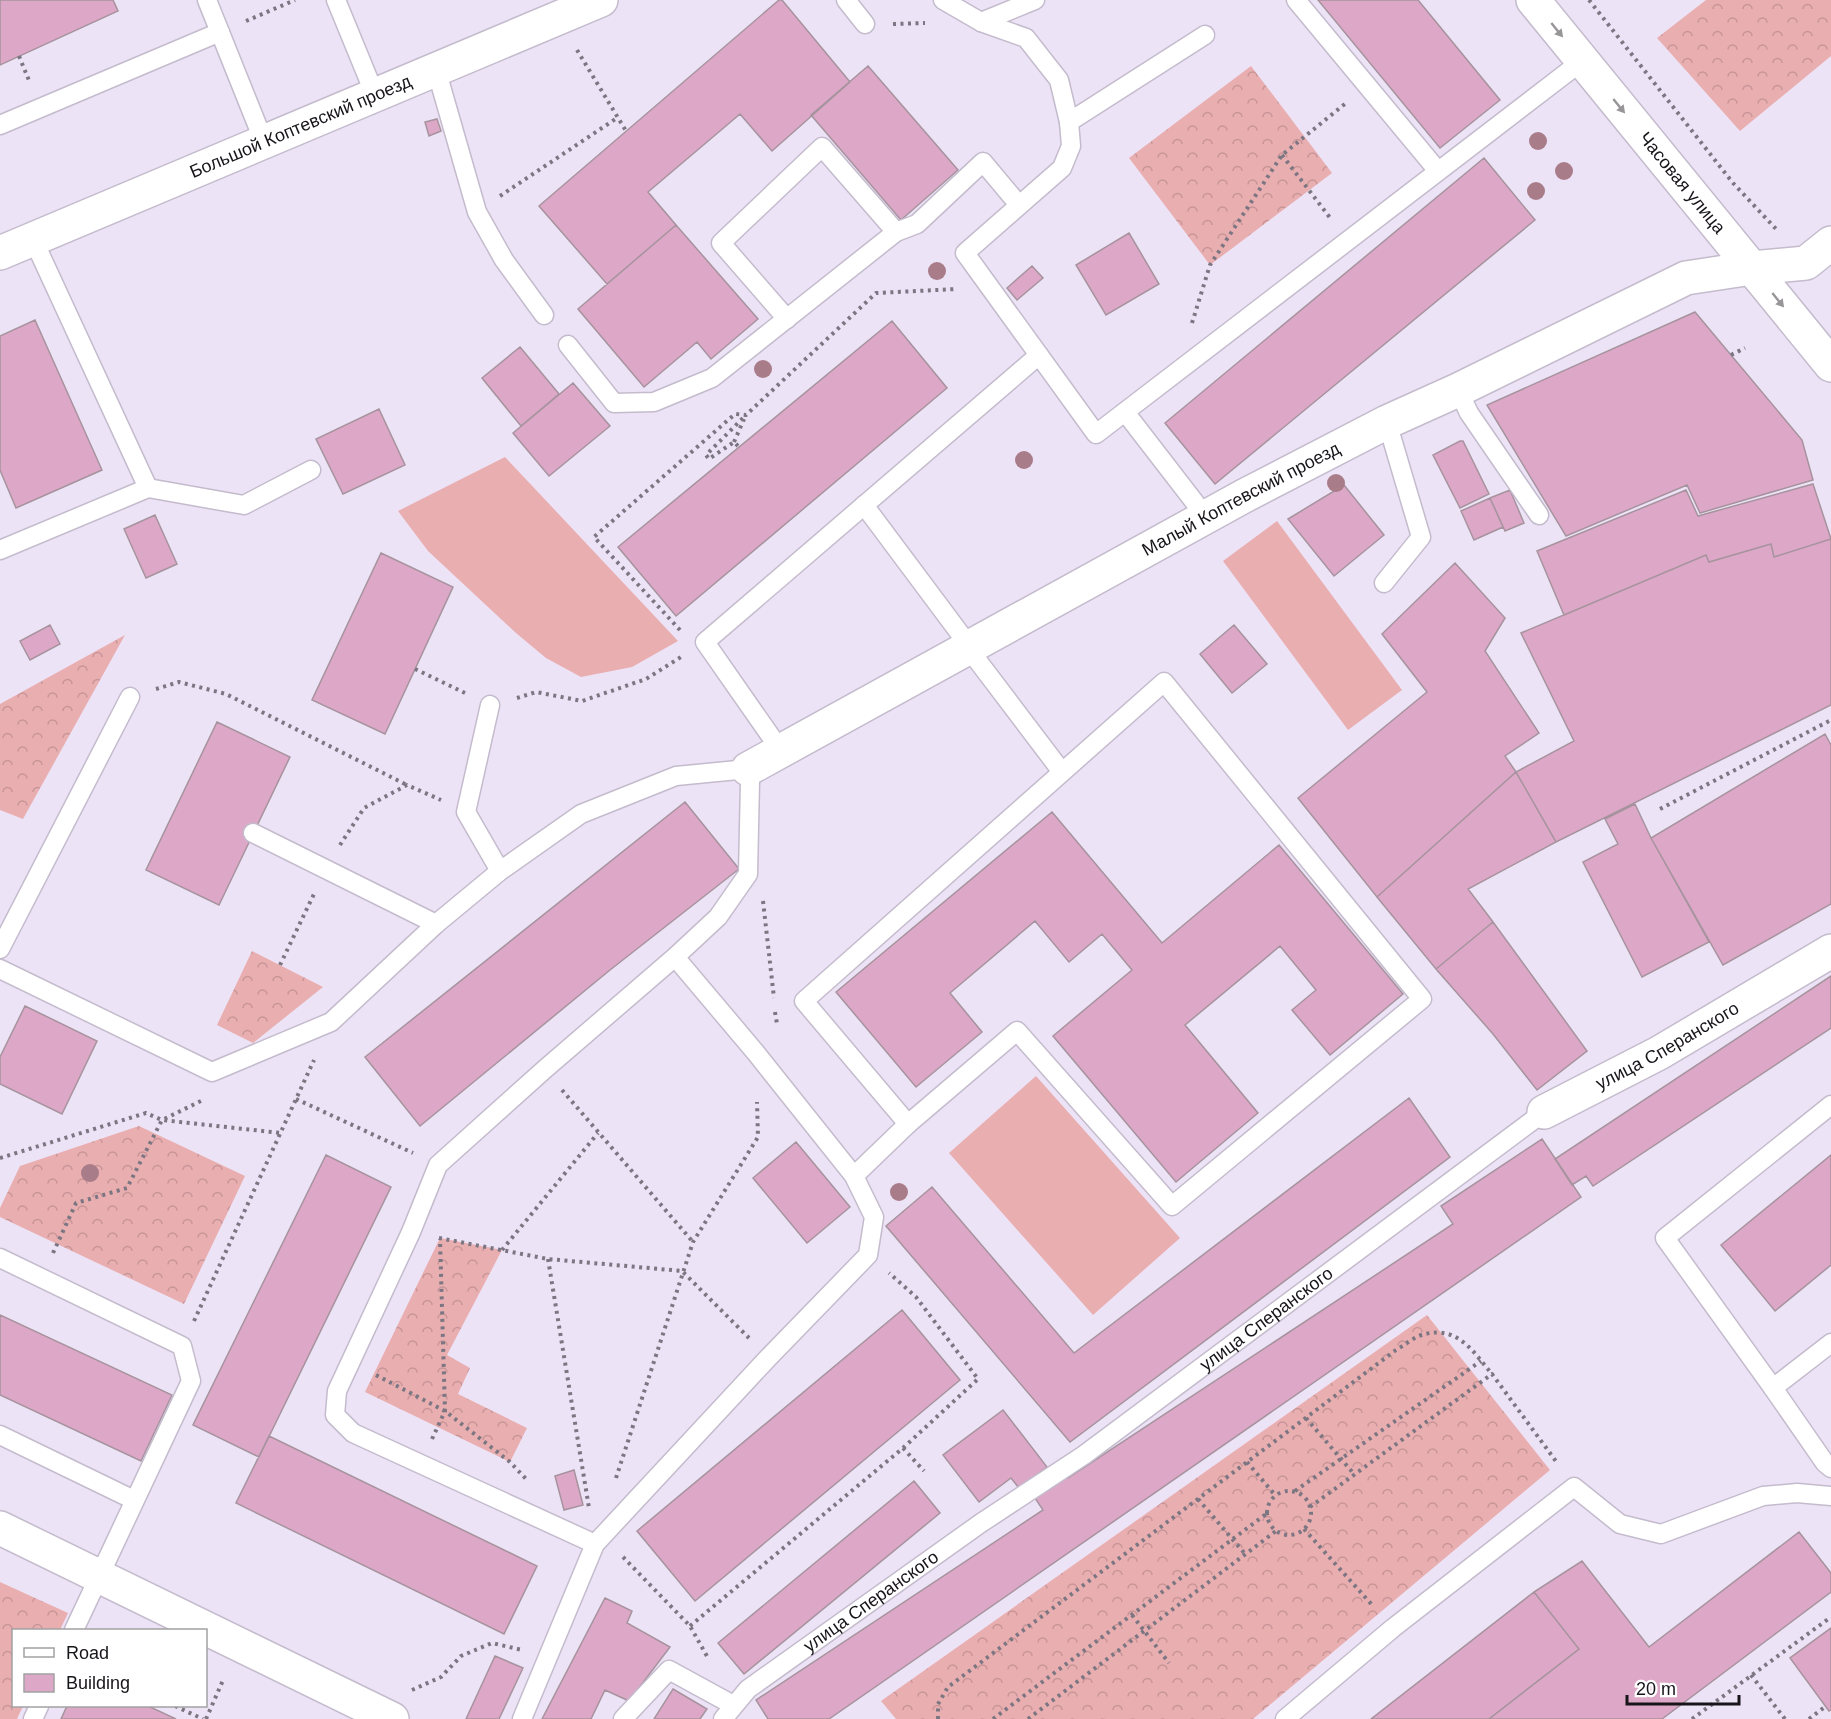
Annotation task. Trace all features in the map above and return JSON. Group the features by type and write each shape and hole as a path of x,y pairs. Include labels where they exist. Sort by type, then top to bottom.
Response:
{"street":[{"name":"Большой Коптевский проезд","path":"0,253 601,0"},
{"name":"Часовая улица","path":"1533,0 1831,365"},
{"name":"Малый Коптевский проезд","path":"748,769 1206,517 1387,422 1458,390 1686,278 1806,263 1831,243"},
{"name":"улица Сперанского","path":"1544,1112 1659,1053 1831,951"},
{"path":"0,1528 204,1629"},
{"path":"207,1631 376,1716"}],"lane":[{"path":"207,0 264,142"},
{"path":"336,0 375,95"},
{"path":"846,0 865,24"},
{"path":"942,0 981,22 1026,38 1059,80 1071,146 1062,168 965,253 1096,434 1582,61"},
{"path":"981,22 1035,0"},
{"path":"1296,0 1438,171"},
{"path":"0,125 220,32"},
{"path":"1068,122 1205,35"},
{"path":"436,69 477,212 504,260 544,315"},
{"path":"787,319 721,243 822,147 896,232"},
{"path":"568,345 614,403 654,402 712,378 896,232 917,224 983,162 1020,205"},
{"path":"33,239 148,488"},
{"path":"781,751 705,642 1039,355"},
{"path":"1458,390 1469,413 1539,515"},
{"path":"1125,412 1206,517"},
{"path":"1384,583 1421,537 1387,422"},
{"path":"0,550 148,488 244,505 311,470"},
{"path":"864,505 1062,772"},
{"path":"854,1176 908,1124 1017,1031 1172,1206 1422,999 1164,682 804,1001 908,1124"},
{"path":"0,950 130,697"},
{"path":"490,705 466,812 500,871"},
{"path":"0,969 212,1072 331,1022 436,924 500,871 581,814 676,776 748,769 750,781 748,874 718,917 438,1165 411,1232 337,1391 334,1414 352,1433 595,1544"},
{"path":"253,833 436,924"},
{"path":"522,1719 595,1544 768,1358 868,1255 874,1218 854,1176 756,1053 675,957"},
{"path":"1831,1105 1665,1238 1825,1463 1831,1468"},
{"name":"улица Сперанского","path":"728,1712 748,1689 981,1523 1083,1455 1544,1112"},
{"path":"0,1258 182,1346 191,1381 74,1629"},
{"path":"1773,1388 1831,1343"},
{"path":"0,1435 134,1500"},
{"path":"1285,1719 1393,1628 1574,1487 1620,1524 1661,1534 1763,1496 1797,1493 1831,1496"},
{"path":"623,1719 669,1670 728,1712"}],"path":[{"path":"220,32 295,0"},
{"path":"1589,0 1733,183 1780,234"},
{"path":"578,53 626,131"},
{"path":"1176,374 1210,265 1282,155 1367,85"},
{"path":"477,212 617,118"},
{"path":"1282,155 1348,241"},
{"path":"746,415 734,442 709,459 706,455 746,415 876,293 990,288"},
{"path":"1731,355 1745,348"},
{"path":"705,642 677,628 594,537 735,414 746,415"},
{"path":"734,442 738,446"},
{"path":"415,669 490,705 536,692 582,701 646,678 705,642"},
{"path":"130,697 179,682 226,694 407,785 466,812"},
{"path":"1660,809 1831,720"},
{"path":"280,965 326,869 364,808 407,785"},
{"path":"613,1487 693,1242 758,1137 756,1053 777,1024 804,1001"},
{"path":"545,1069 693,1242"},
{"path":"182,1346 296,1099 438,1165"},
{"path":"0,1158 146,1113 162,1120 280,1133"},
{"path":"41,1278 76,1203 127,1188 162,1120"},
{"path":"502,1250 598,1133"},
{"path":"411,1232 548,1259 682,1271 768,1358"},
{"path":"352,1362 445,1411 440,1238"},
{"path":"690,1626 903,1448 978,1379 916,1298 868,1255"},
{"path":"548,1259 595,1544 623,1557 690,1626 728,1712"},
{"path":"938,1719 938,1704 948,1687 1396,1350 1423,1334 1447,1332 1466,1343 1492,1374 1574,1487"},
{"path":"1295,1491 1481,1361"},
{"path":"1310,1507 1492,1374"},
{"path":"1306,1418 1354,1474"},
{"path":"903,1448 924,1471"},
{"path":"1247,1462 1275,1495"},
{"path":"993,1719 1266,1514 1270,1500 1275,1495 1288,1490 1295,1491 1307,1500 1311,1515 1304,1529 1291,1535 1283,1534 1271,1527 1266,1514"},
{"path":"1198,1499 1246,1555"},
{"path":"1304,1529 1393,1628"},
{"path":"1028,1719 1276,1531"},
{"path":"1132,1615 1169,1663"},
{"path":"1692,1719 1831,1617"},
{"path":"376,1716 441,1677 461,1656 492,1643 548,1657"},
{"path":"177,1707 204,1719 227,1672"},
{"path":"1751,1676 1785,1719"},
{"path":"1809,1719 1826,1706"}],"green space":[{"path":"1706,0 1831,0 1831,56 1740,131 1657,38"},
{"path":"1251,66 1332,173 1210,265 1129,158"},
{"path":"505,457 678,641 632,667 581,677 546,658 428,551 398,511"},
{"path":"1277,521 1402,690 1348,730 1223,561"},
{"path":"125,635 23,819 0,810 0,704"},
{"path":"252,951 323,987 253,1043 217,1025"},
{"path":"1036,1076 1180,1238 1093,1315 949,1153"},
{"path":"139,1126 245,1176 184,1304 0,1217 0,1208 20,1166"},
{"path":"440,1238 502,1250 447,1355 470,1368 458,1394 527,1428 510,1462 365,1392"},
{"path":"1427,1315 1550,1470 1253,1719 896,1719 881,1701"},
{"path":"0,1582 68,1613 60,1629 12,1629 12,1707 23,1707 17,1719 0,1719"}],"building":[{"path":"0,0 113,0 118,11 0,65"},
{"path":"779,0 782,0 850,82 772,151 740,114 648,192 676,225 607,284 539,206"},
{"path":"1318,0 1418,0 1500,100 1440,148"},
{"path":"868,66 958,170 901,220 811,115"},
{"path":"437,119 441,131 429,136 425,122"},
{"path":"1484,158 1535,220 1215,484 1165,423"},
{"path":"676,225 758,319 711,359 697,342 644,387 578,309"},
{"path":"1129,233 1159,284 1106,315 1076,265"},
{"path":"1032,266 1043,278 1017,300 1007,288"},
{"path":"1695,312 1802,440 1813,480 1700,513 1687,485 1566,536 1487,405"},
{"path":"35,320 102,470 16,508 0,470 0,336"},
{"path":"892,321 947,388 676,616 618,547"},
{"path":"520,347 559,394 521,426 482,378"},
{"path":"573,383 610,426 549,476 513,433"},
{"path":"379,409 405,465 343,494 316,439"},
{"path":"1463,441 1489,494 1460,508 1433,455"},
{"path":"1813,484 1831,539 1774,557 1771,544 1709,562 1706,555 1564,615 1537,551 1686,490 1698,516"},
{"path":"1344,485 1384,535 1334,576 1288,519"},
{"path":"1510,490 1524,523 1505,531 1490,498"},
{"path":"1490,498 1503,527 1474,540 1461,511"},
{"path":"155,515 177,564 146,578 124,529"},
{"path":"1831,539 1831,705 1556,842 1516,772 1574,741 1521,633 1706,555 1709,562 1771,544 1774,557"},
{"path":"381,553 453,587 385,734 312,700"},
{"path":"1455,563 1505,618 1485,651 1539,733 1505,756 1516,772 1377,897 1298,798 1427,692 1382,634"},
{"path":"50,625 60,644 30,660 20,641"},
{"path":"1234,625 1267,664 1232,693 1200,654"},
{"path":"217,722 290,757 219,905 146,870"},
{"path":"1825,734 1831,745 1831,904 1723,965 1651,838"},
{"path":"1516,772 1556,842 1468,889 1493,922 1436,969 1377,897"},
{"path":"685,802 739,869 610,970 420,1126 365,1057"},
{"path":"1635,804 1651,838 1709,942 1642,977 1583,862 1618,844 1605,819"},
{"path":"1052,812 1162,943 1279,845 1403,994 1330,1055 1292,1010 1316,990 1280,946 1185,1025 1258,1113 1176,1182 1053,1036 1132,970 1102,934 1069,962 1035,921 950,993 982,1032 916,1087 836,992"},
{"path":"1493,922 1587,1051 1537,1090 1493,1034 1436,969"},
{"path":"1831,976 1831,1028 1593,1186 1586,1176 1572,1185 1555,1159"},
{"path":"25,1006 97,1041 62,1114 0,1084 0,1057"},
{"path":"1409,1098 1450,1157 1070,1442 886,1226 932,1187 1074,1353"},
{"path":"1542,1139 1581,1197 829,1719 768,1719 756,1700 1043,1510 1033,1495 1065,1473 1068,1478 1453,1224 1441,1206"},
{"path":"796,1142 850,1207 807,1243 753,1178"},
{"path":"326,1155 391,1187 259,1457 193,1425"},
{"path":"1831,1155 1831,1265 1775,1311 1721,1245"},
{"path":"902,1310 960,1380 695,1601 637,1531"},
{"path":"0,1315 172,1395 141,1461 0,1395"},
{"path":"1003,1410 1047,1467 1019,1488 1011,1478 979,1502 943,1455"},
{"path":"269,1436 537,1566 504,1634 236,1503"},
{"path":"574,1470 583,1505 564,1510 555,1476"},
{"path":"914,1481 940,1513 744,1674 718,1643"},
{"path":"1799,1532 1831,1573 1831,1592 1662,1719 1489,1719 1579,1649 1534,1592 1582,1561 1649,1647"},
{"path":"1534,1592 1579,1649 1489,1719 1371,1719"},
{"path":"605,1598 632,1611 627,1623 670,1647 629,1701 605,1690 591,1719 542,1719"},
{"path":"1831,1628 1831,1710 1829,1711 1790,1658"},
{"path":"495,1656 523,1668 499,1719 466,1719"},
{"path":"673,1689 707,1709 700,1719 654,1719"},
{"path":"67,1707 150,1707 176,1719 61,1719"}]}
